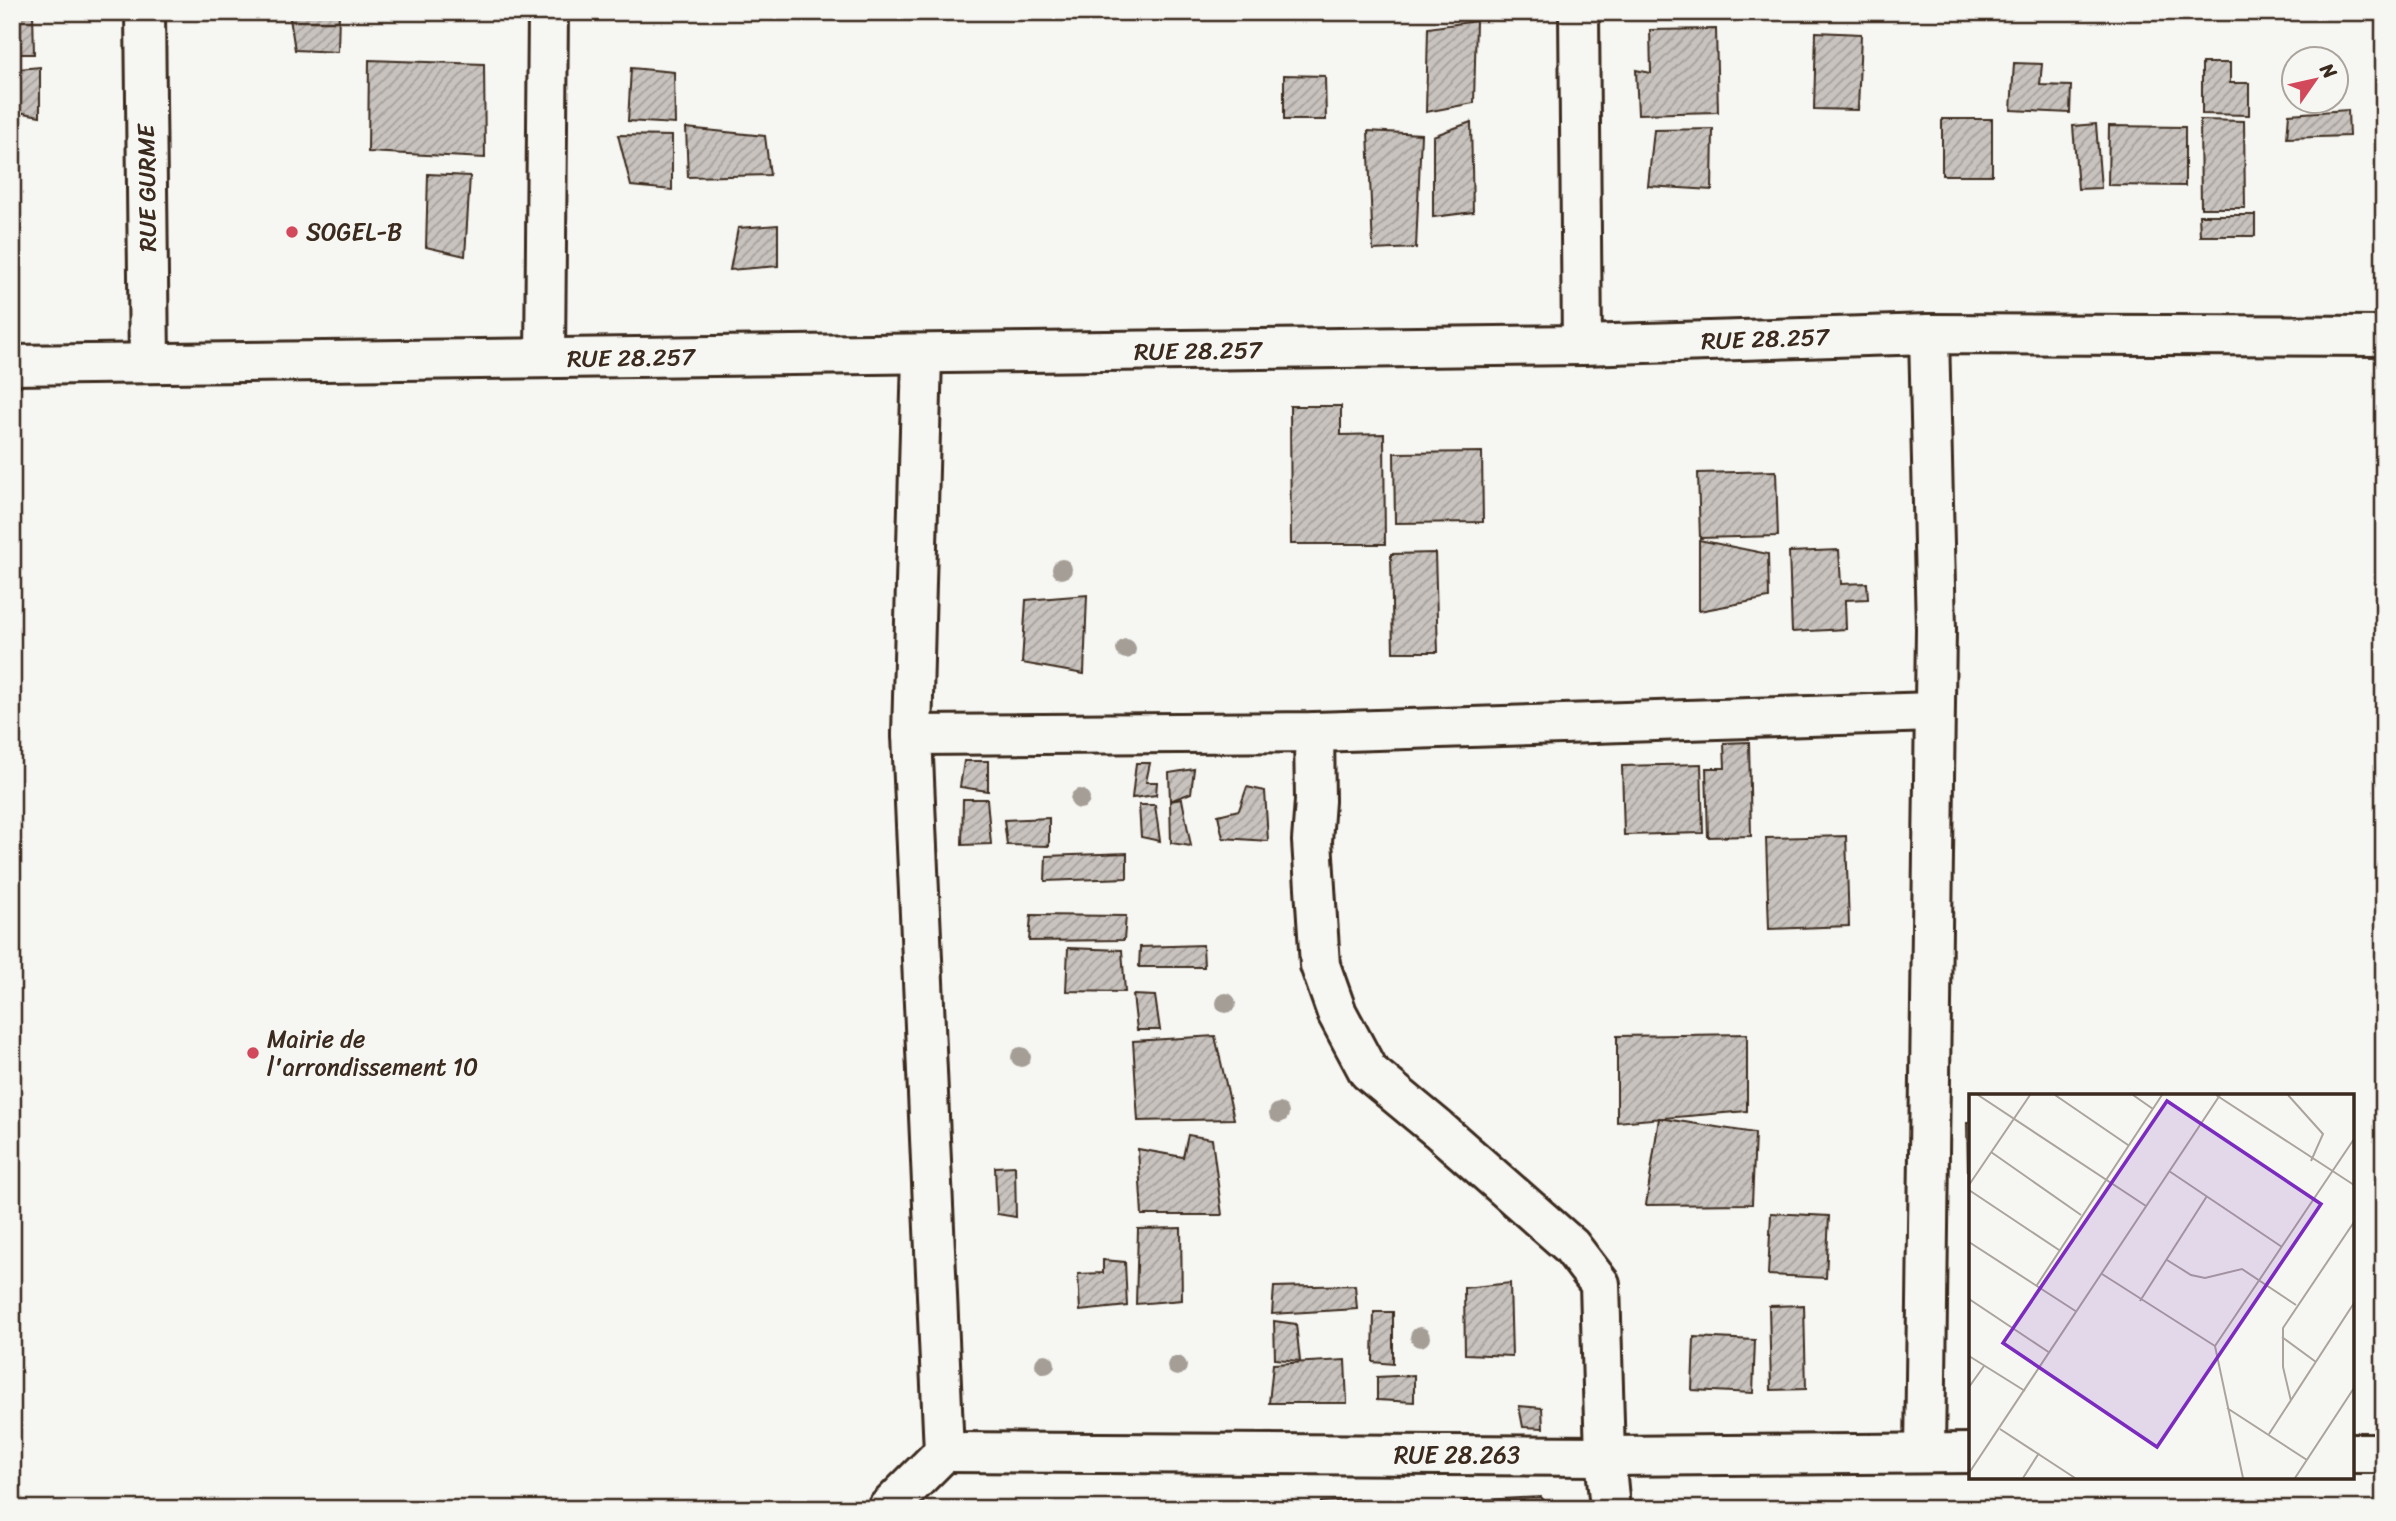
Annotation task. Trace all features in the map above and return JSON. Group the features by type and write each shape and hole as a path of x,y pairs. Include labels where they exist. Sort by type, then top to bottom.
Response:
{"street":[{"name":"RUE GURME","path":"145,12 149,363"},
{"path":"545,358 548,12"},
{"path":"1579,12 1582,345"},
{"name":"RUE 28.257","path":"12,365 1582,345 1929,334 2384,336"},
{"path":"1925,1453 1936,629 1929,334"},
{"path":"887,1509 944,1452 912,735 922,355"},
{"path":"912,735 1314,732 1934,712"},
{"path":"1314,732 1315,801 1312,841 1320,965 1337,1013 1367,1071 1438,1129 1571,1246 1600,1284 1605,1456 1610,1509"},
{"name":"RUE 28.263","path":"944,1452 1605,1456 1969,1453"},
{"path":"2354,1453 2384,1453"}],"building":[{"path":"12,12 33,12 34,54 12,54"},
{"path":"289,12 339,12 338,52 295,50"},
{"path":"1476,21 1474,103 1426,112 1428,28"},
{"path":"1716,29 1718,112 1638,114 1636,70 1651,73 1650,30"},
{"path":"1816,32 1861,34 1858,110 1814,109"},
{"path":"369,60 484,64 485,158 368,152"},
{"path":"2014,63 2042,64 2040,85 2071,86 2070,113 2011,110"},
{"path":"2202,63 2230,63 2230,83 2249,83 2249,115 2202,114"},
{"path":"40,67 40,116 18,112 19,69"},
{"path":"631,68 674,72 675,124 628,121"},
{"path":"1284,75 1325,76 1326,120 1284,120"},
{"path":"2289,116 2348,116 2349,136 2287,138"},
{"path":"1942,119 1992,119 1992,175 1942,175"},
{"path":"2200,120 2244,121 2245,208 2201,208"},
{"path":"1471,122 1473,212 1433,217 1433,136"},
{"path":"2096,124 2101,188 2078,189 2073,126"},
{"path":"2109,126 2185,127 2185,186 2108,185"},
{"path":"686,128 765,136 770,175 688,177"},
{"path":"1713,129 1712,190 1648,186 1654,130"},
{"path":"1368,131 1421,134 1416,248 1373,250"},
{"path":"618,135 672,136 672,190 631,186"},
{"path":"428,174 470,176 465,256 426,247"},
{"path":"2199,215 2255,215 2255,236 2200,236"},
{"path":"778,225 778,266 730,270 738,228"},
{"path":"1290,406 1341,406 1341,435 1384,434 1385,544 1291,544"},
{"path":"1482,452 1483,522 1395,523 1394,453"},
{"path":"1776,471 1778,536 1700,538 1698,473"},
{"path":"1699,540 1768,554 1769,598 1699,611"},
{"path":"1839,550 1841,584 1867,583 1868,599 1845,600 1846,629 1792,632 1789,552"},
{"path":"1435,553 1438,652 1393,652 1391,554"},
{"path":"1087,595 1084,674 1022,663 1026,600"},
{"path":"1749,742 1751,836 1708,837 1706,768 1725,768 1724,743"},
{"path":"964,761 988,761 988,791 960,787"},
{"path":"1136,763 1150,763 1146,782 1157,782 1156,795 1132,798"},
{"path":"1701,764 1703,833 1624,835 1622,766"},
{"path":"1194,769 1191,793 1170,801 1169,773"},
{"path":"1247,787 1265,791 1268,841 1223,838 1218,815 1239,810"},
{"path":"963,799 987,799 991,844 962,845"},
{"path":"1182,799 1191,846 1171,843 1170,801"},
{"path":"1139,805 1155,805 1160,841 1141,837"},
{"path":"1049,818 1049,846 1007,845 1004,820"},
{"path":"1846,836 1849,926 1769,929 1766,838"},
{"path":"1127,853 1127,878 1045,881 1046,856"},
{"path":"1031,915 1126,916 1124,940 1029,941"},
{"path":"1203,945 1204,967 1139,967 1140,947"},
{"path":"1068,948 1122,950 1125,992 1066,991"},
{"path":"1133,995 1155,996 1160,1030 1137,1030"},
{"path":"1747,1034 1747,1111 1617,1122 1617,1036"},
{"path":"1215,1036 1234,1119 1138,1121 1133,1041"},
{"path":"1659,1118 1755,1133 1752,1204 1646,1205"},
{"path":"1967,1123 1969,1123 1969,1221"},
{"path":"1188,1135 1212,1139 1222,1215 1142,1215 1138,1149 1183,1157"},
{"path":"1015,1166 1016,1217 997,1214 995,1167"},
{"path":"1771,1213 1829,1216 1826,1278 1768,1275"},
{"path":"1181,1228 1182,1300 1136,1304 1138,1229"},
{"path":"1103,1260 1125,1262 1127,1306 1080,1311 1078,1274 1103,1273"},
{"path":"1510,1283 1512,1356 1465,1354 1464,1288"},
{"path":"1355,1285 1357,1309 1272,1314 1274,1287"},
{"path":"1804,1305 1806,1389 1771,1390 1769,1306"},
{"path":"1374,1312 1393,1312 1393,1364 1373,1362"},
{"path":"1274,1321 1296,1324 1300,1361 1275,1359"},
{"path":"1694,1337 1755,1340 1753,1393 1692,1390"},
{"path":"1345,1360 1347,1403 1269,1403 1273,1364"},
{"path":"1414,1375 1414,1402 1377,1400 1377,1377"},
{"path":"1519,1406 1542,1408 1543,1428 1523,1427"},
{"path":"1541,1497 1551,1509 1464,1509 1464,1501"},
{"path":"1357,1499 1357,1509 1320,1509 1321,1502"}],"place":[{"name":"SOGEL-B","path":"292,232"},
{"name":"Mairie de l'arrondissement 10","path":"253,1053"}]}
